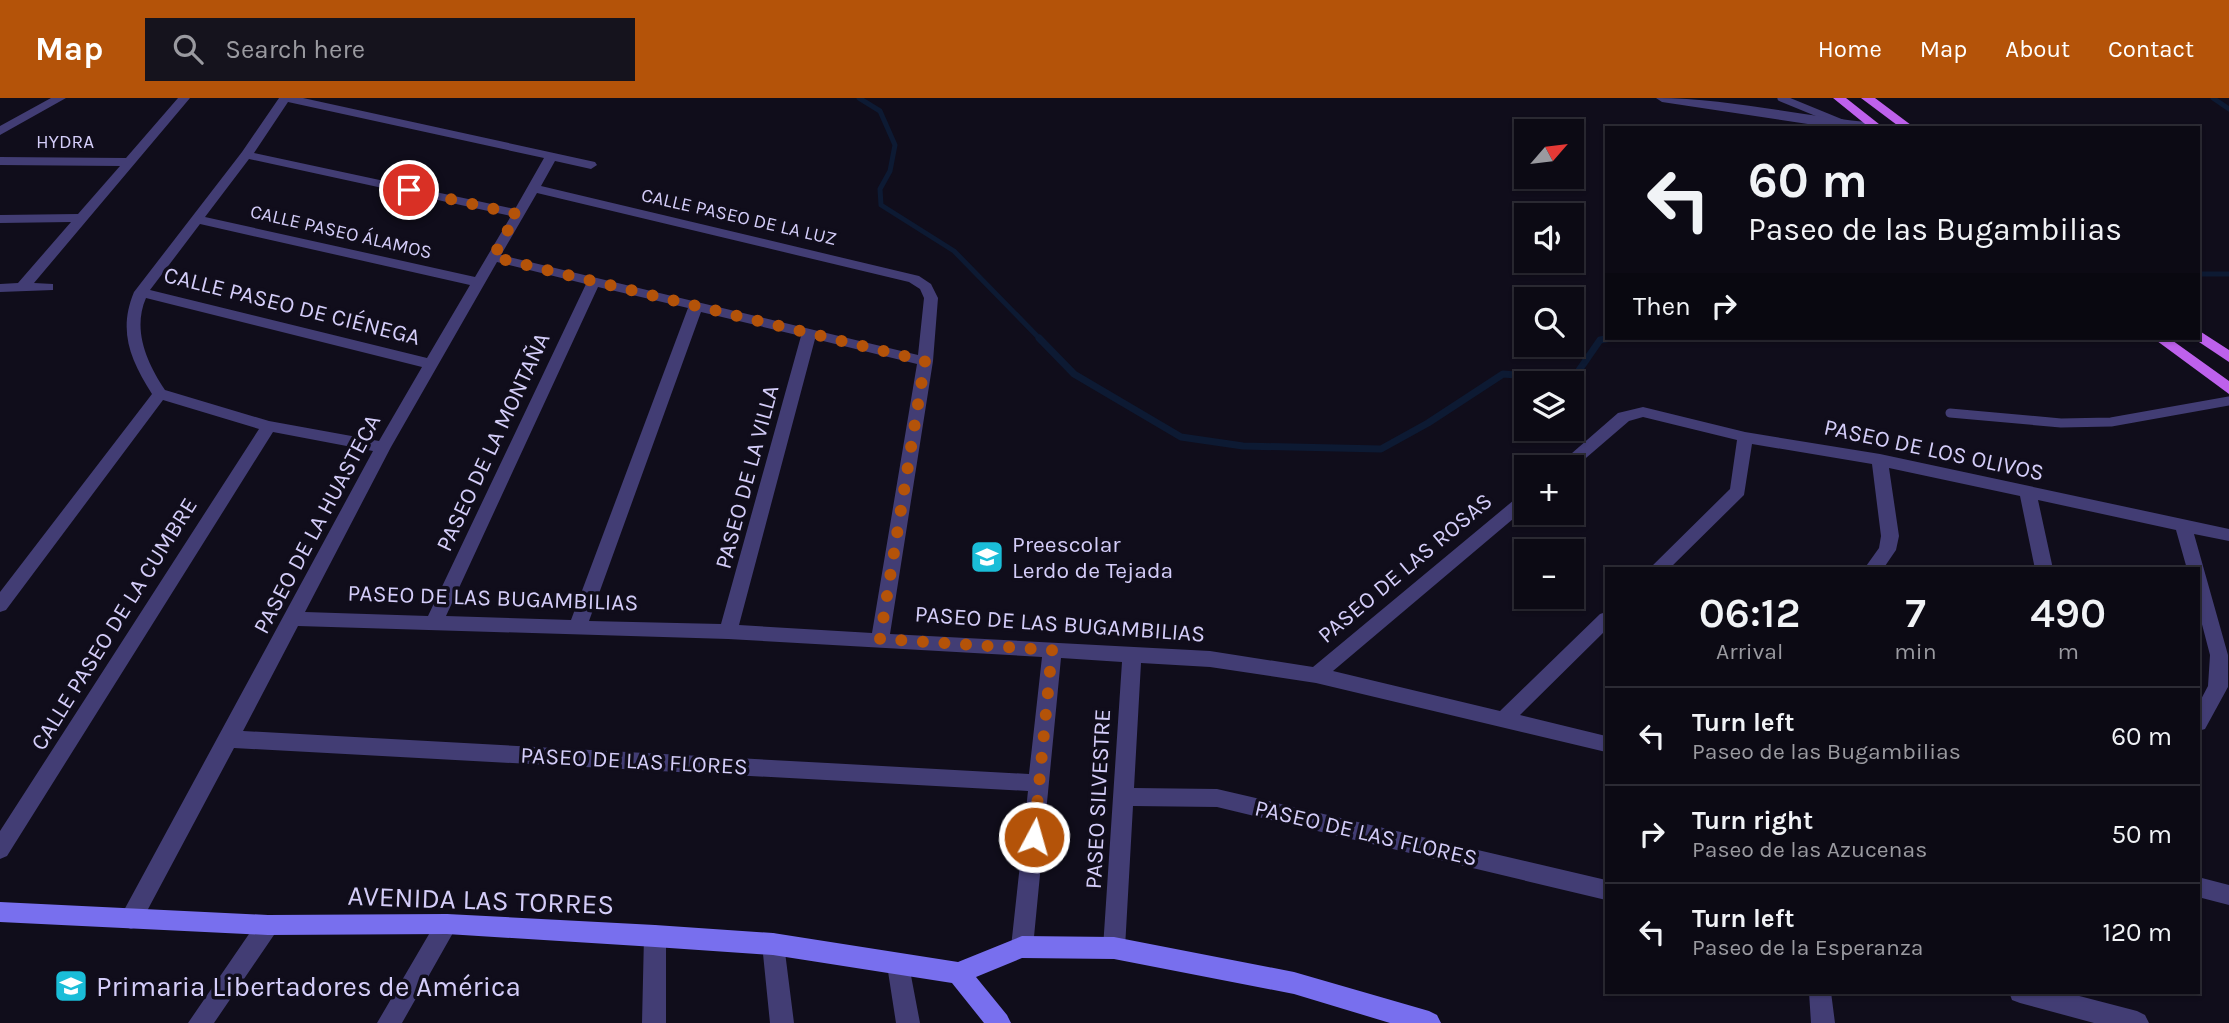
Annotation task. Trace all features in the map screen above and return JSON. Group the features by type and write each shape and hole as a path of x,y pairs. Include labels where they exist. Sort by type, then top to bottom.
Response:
{"main road":[{"path":"1839,98 1876,126"},
{"path":"1867,98 1906,126"},
{"path":"2200,336 2229,358"},
{"path":"2163,340 2229,389"}],"street":[{"path":"0,131 60,98"},
{"path":"22,288 184,98"},
{"path":"383,447 270,426 160,394 149,378 135,341 133,313 141,292 286,98 591,165"},
{"path":"1662,98 1862,126"},
{"path":"246,155 517,214"},
{"name":"PASEO DE LA HUASTECA","path":"131,919 383,447 552,156"},
{"name":"HYDRA","path":"0,161 130,162"},
{"name":"CALLE PASEO DE LA LUZ","path":"534,188 915,279 929,293 925,361"},
{"path":"0,219 80,218"},
{"name":"CALLE PASEO ÁLAMOS","path":"195,219 478,282"},
{"path":"493,257 925,361 880,639"},
{"name":"PASEO DE LA MONTAÑA","path":"434,622 594,281"},
{"path":"0,288 48,287"},
{"name":"CALLE PASEO DE CIÉNEGA","path":"141,292 431,364"},
{"path":"578,626 696,305"},
{"name":"PASEO DE LA VILLA","path":"728,632 809,335"},
{"path":"0,604 160,394"},
{"name":"PASEO DE LOS OLIVOS","path":"1579,455 1630,414 1643,412 1745,437 1880,460 2229,535"},
{"name":"CALLE PASEO DE LA CUMBRE","path":"0,849 270,426"},
{"path":"1660,567 1738,491 1745,437"},
{"path":"1874,567 1887,550 1890,536 1880,460"},
{"path":"2028,493 2044,567"},
{"name":"PASEO DE LAS ROSAS","path":"1316,675 1514,509"},
{"path":"2183,525 2195,567"},
{"path":"2200,583 2219,655 2218,687 2200,719"},
{"name":"PASEO DE LAS BUGAMBILIAS","path":"291,618 728,632 1210,659 1316,675 1605,744"},
{"path":"1504,719 1605,620"},
{"path":"1022,947 1052,650"},
{"name":"PASEO SILVESTRE","path":"1114,948 1132,653"},
{"name":"PASEO DE LAS FLORES","path":"229,739 1040,783"},
{"name":"PASEO DE LAS FLORES","path":"1123,797 1217,798 1605,890"},
{"path":"2200,888 2229,895"},
{"name":"AVENIDA LAS TORRES","path":"0,912 268,926 447,924 655,936 773,944 958,973 1022,947 1114,948 1294,983 1429,1023"},
{"path":"389,1023 447,924"},
{"path":"200,1023 268,926"},
{"path":"654,1023 655,936"},
{"path":"773,944 782,1023"},
{"path":"898,965 908,1023"},
{"path":"958,973 999,1023"},
{"path":"1820,994 1823,1023"},
{"path":"2028,994 2137,1023"}],"lane":[{"path":"1781,98 1848,125"},
{"path":"1950,413 2061,423 2111,422 2229,401"}],"waterway":[{"path":"859,98 880,111 895,145 890,171 880,189 881,205 954,251 1041,340"},
{"path":"2213,98 2229,109"},
{"path":"2200,274 2229,274"},
{"path":"1039,338 1074,374 1181,437 1243,446 1381,449 1428,423 1503,374 1573,379 1600,340"},
{"path":"1600,340 1605,339"},
{"path":"1600,340 1605,339"}],"place":[{"name":"Preescolar Lerdo de Tejada","path":"987,557"},
{"name":"Primaria Libertadores de América","path":"71,986"}],"route":[{"path":"409,190 517,214 493,257 925,361 880,639 1052,650 1034,837"}]}
